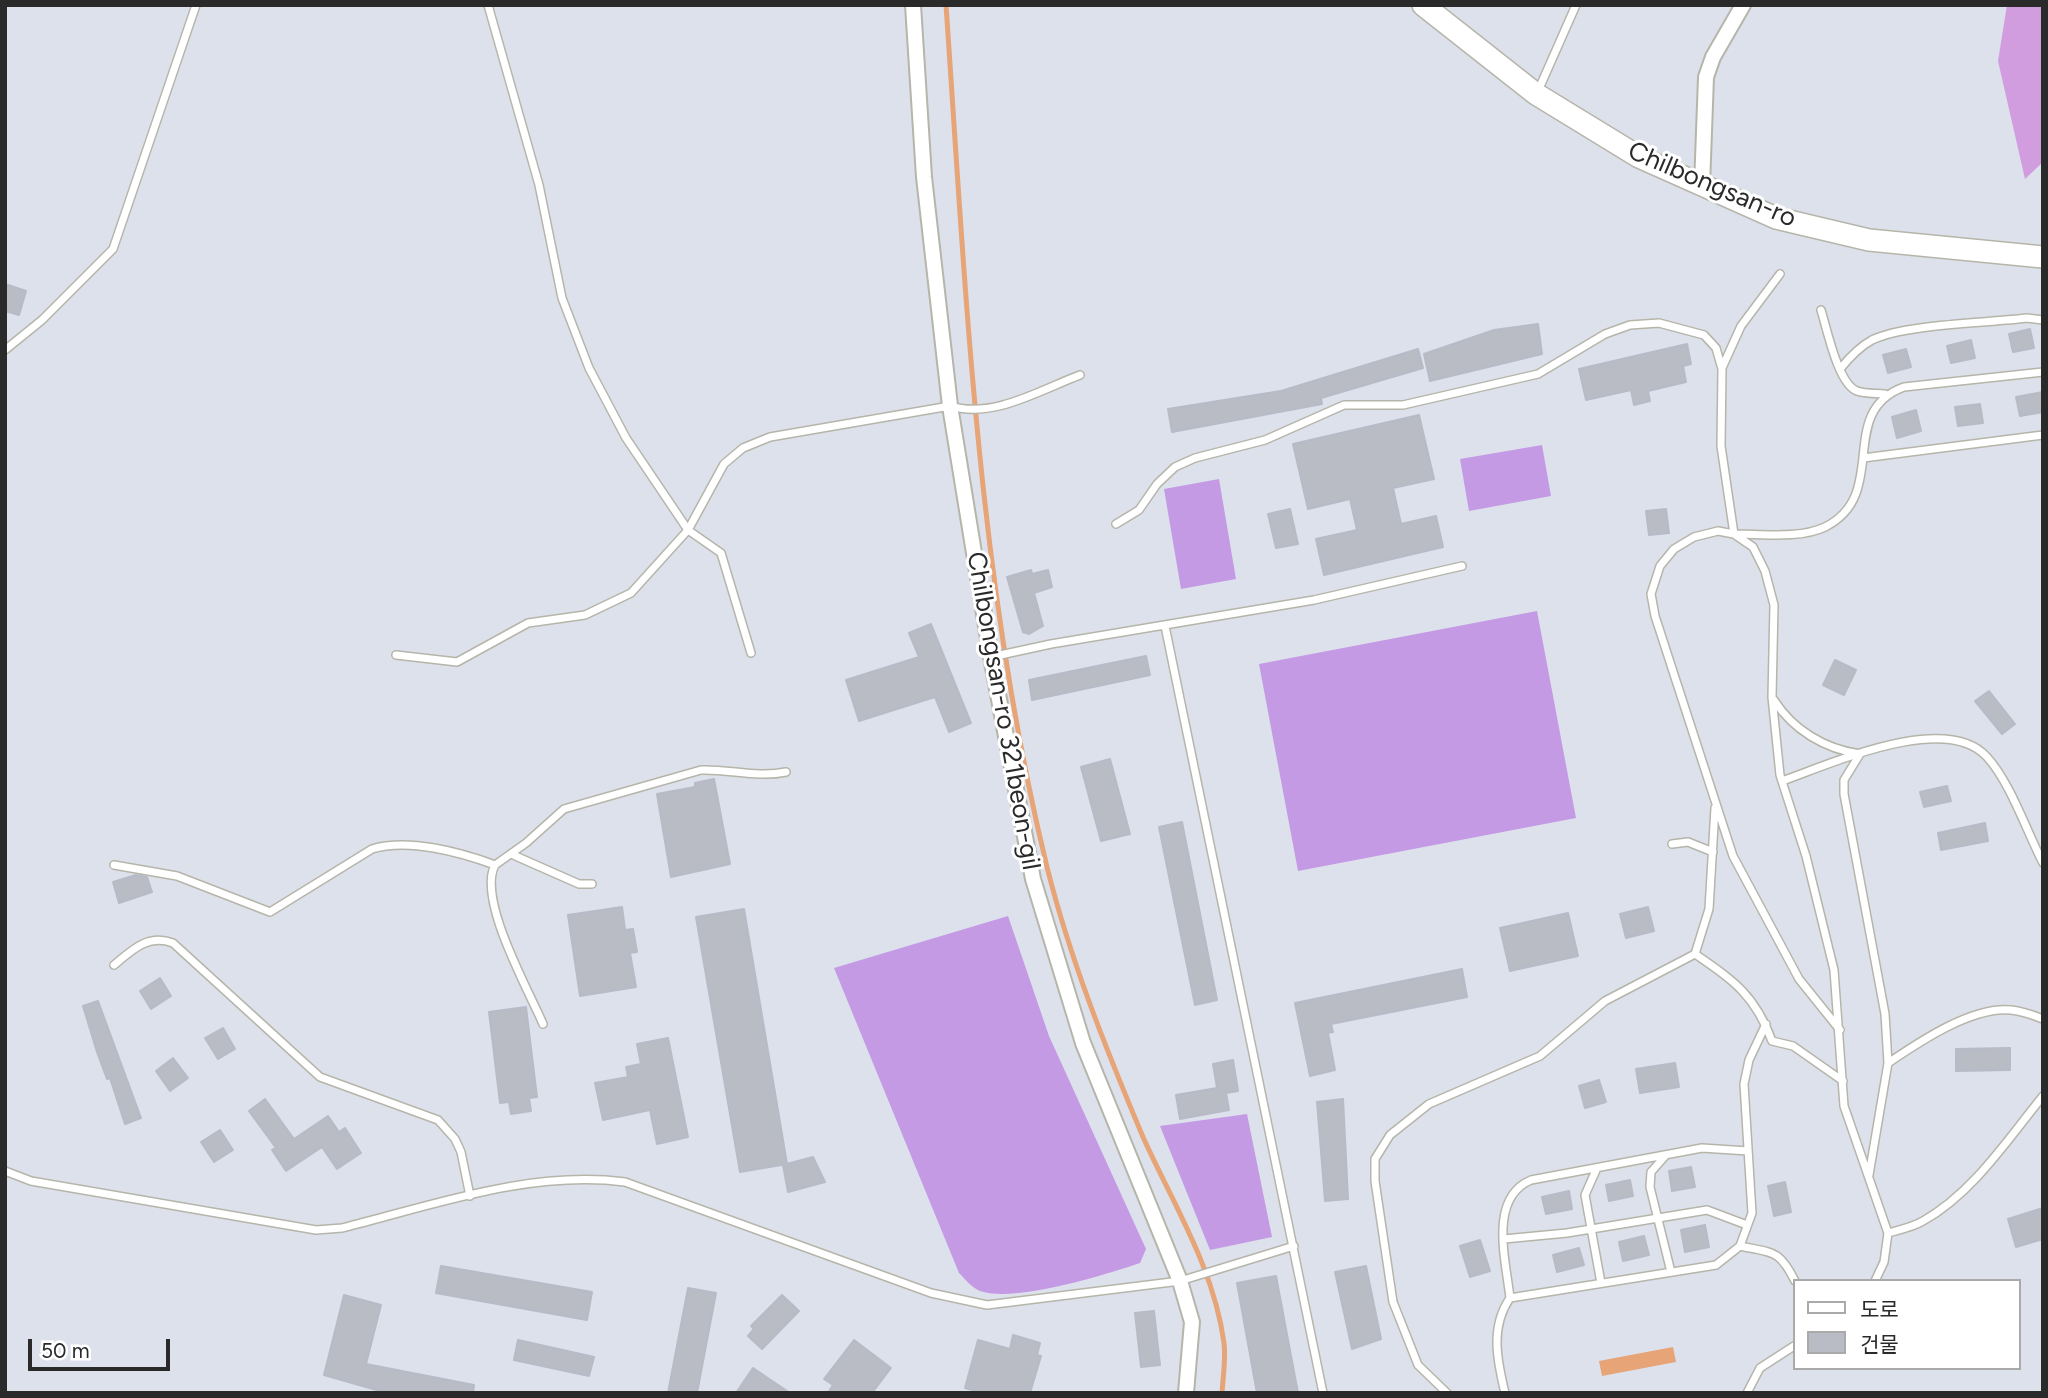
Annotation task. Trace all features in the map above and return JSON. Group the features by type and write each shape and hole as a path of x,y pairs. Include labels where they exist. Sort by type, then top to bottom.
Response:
{"street":[{"name":"Chilbongsan-ro 321beon-gil","path":"913,5 924,177 991,657 1032,879 1083,1044 1180,1281 1192,1322 1186,1393"},
{"name":"Chilbongsan-ro","path":"1423,5 1536,94 1639,157 1776,218 1869,240 2043,257"},
{"path":"1702,186 1706,77 1713,57 1743,5"}],"lane":[{"path":"5,350 42,320 113,249 196,5"},
{"path":"488,5 539,185 566,309 589,368 626,438 688,530 721,553 751,653"},
{"path":"1536,94 1576,5"},
{"path":"1722,369 1741,326 1780,274"},
{"path":"1821,310 1840,369 1849,385 1857,391 1885,394 1904,387 2043,372"},
{"path":"1840,369 1850,356 1872,341 1897,332 2026,318 2043,320"},
{"path":"1116,524 1139,510 1157,484 1175,467 1195,458 1265,440 1344,405 1403,405 1538,374 1582,346 1630,325 1659,323 1685,327 1704,335 1716,348 1722,369 1721,446 1734,534 1753,547 1765,571 1774,605 1772,697 1782,781 1834,970 1844,1106 1888,1233 1884,1262 1876,1279"},
{"path":"397,654 457,662 528,624 585,615 631,593 688,530 724,464 743,448 770,437 816,427 957,408 989,410 1080,375"},
{"path":"1840,1030 1799,979 1733,856 1655,617 1651,594 1660,566 1674,549 1694,537 1717,531 1734,534 1806,533 1825,527 1839,517 1852,500 1863,475 1867,426 1874,407 1885,394"},
{"path":"1863,458 2043,435"},
{"path":"991,657 1022,649 1314,600 1462,566"},
{"path":"1165,626 1323,1393"},
{"path":"1772,697 1781,711 1820,743 1860,754"},
{"path":"1782,781 1860,754 1927,739 1974,745 1989,759 2043,863"},
{"path":"1860,754 1844,780 1844,794 1885,1014 1888,1063 1868,1177"},
{"path":"543,1024 497,916 490,886 495,865 564,809 676,775 722,769 765,776 786,772"},
{"path":"1447,1393 1418,1365 1393,1302 1375,1181 1375,1159 1390,1135 1429,1104 1540,1056 1605,1001 1695,954 1709,909 1715,803"},
{"path":"1672,844 1689,842 1713,852"},
{"path":"114,865 177,876 270,912 372,849 389,844 431,848 495,865"},
{"path":"511,854 579,884 592,884"},
{"path":"114,965 138,945 149,940 161,939 173,943 320,1077 438,1120 455,1139 461,1152 470,1196"},
{"path":"1695,954 1736,982 1762,1012 1772,1041 1793,1046 1843,1080"},
{"path":"1888,1063 1918,1042 1989,1012 2010,1010 2043,1019"},
{"path":"1510,1298 1716,1265 1740,1246 1752,1213 1744,1084 1749,1060 1766,1024"},
{"path":"1888,1233 1922,1222 1955,1198 1986,1166 2043,1096"},
{"path":"1505,1393 1496,1340 1499,1314 1510,1298 1504,1239 1507,1204 1517,1186 1531,1180 1702,1147 1748,1151"},
{"path":"1667,1154 1651,1172 1650,1187 1671,1272"},
{"path":"1597,1168 1585,1195 1601,1283"},
{"path":"5,1171 31,1181 316,1230 342,1228 530,1182 568,1178 625,1182 931,1293 987,1306 1180,1281 1221,1266 1294,1246"},
{"path":"1504,1239 1591,1229 1707,1210 1748,1225"},
{"path":"1740,1246 1772,1252 1784,1259 1794,1279"},
{"path":"1747,1393 1760,1368 1792,1347"}],"shaded area":[{"path":"2007,5 2043,5 2043,162 2025,179 1998,61"},
{"path":"1542,445 1551,496 1469,511 1460,459"},
{"path":"1219,479 1236,579 1181,589 1164,489"},
{"path":"1537,611 1576,818 1298,871 1259,664"},
{"path":"1008,916 1049,1036 1146,1249 1140,1263 1105,1274 1036,1291 995,1294 977,1290 959,1273 834,968"},
{"path":"1247,1114 1272,1237 1210,1250 1160,1126"},
{"path":"1673,1347 1676,1362 1602,1376 1599,1361"}],"building":[{"path":"5,284 26,291 19,315 5,311"},
{"path":"1538,324 1542,354 1430,381 1424,354 1494,330"},
{"path":"2030,329 2034,348 2013,352 2009,334"},
{"path":"1971,340 1975,358 1951,363 1947,346"},
{"path":"1687,344 1691,364 1683,366 1686,382 1648,391 1650,401 1634,405 1631,390 1586,400 1579,369"},
{"path":"1418,349 1423,368 1321,398 1322,404 1172,432 1168,409 1281,391"},
{"path":"1906,349 1911,367 1888,373 1883,355"},
{"path":"2043,392 2043,412 2020,416 2016,397"},
{"path":"1980,404 1983,423 1958,426 1955,407"},
{"path":"1916,410 1921,431 1897,438 1892,417"},
{"path":"1419,415 1434,479 1393,488 1401,524 1436,516 1443,547 1324,575 1316,539 1357,530 1350,499 1308,509 1293,444"},
{"path":"1290,509 1298,544 1276,548 1268,514"},
{"path":"1666,509 1669,533 1649,535 1646,511"},
{"path":"1031,570 1032,574 1048,570 1052,587 1034,593 1043,626 1029,634 1023,632 1007,577"},
{"path":"931,624 971,723 949,732 935,697 859,721 846,680 919,657 909,633"},
{"path":"1146,656 1150,675 1032,700 1029,680"},
{"path":"1835,660 1856,670 1844,695 1823,685"},
{"path":"1989,691 2015,724 2002,734 1975,701"},
{"path":"1110,759 1130,834 1101,841 1081,767"},
{"path":"714,779 730,864 671,877 657,794 695,787 695,783"},
{"path":"1947,786 1951,801 1924,807 1920,792"},
{"path":"1182,822 1217,1000 1195,1005 1159,827"},
{"path":"1985,823 1988,841 1941,850 1938,833"},
{"path":"136,875 147,877 152,892 119,903 113,882"},
{"path":"622,907 625,930 633,929 637,952 630,953 636,987 580,996 568,915"},
{"path":"1648,907 1654,931 1626,938 1620,914"},
{"path":"744,909 787,1164 740,1172 696,917"},
{"path":"1568,913 1578,956 1510,971 1500,928"},
{"path":"1462,969 1467,997 1331,1024 1333,1032 1328,1033 1335,1070 1310,1076 1295,1003"},
{"path":"160,978 171,996 151,1009 140,991"},
{"path":"98,1001 141,1118 125,1124 110,1078 107,1079 97,1052 83,1006"},
{"path":"526,1007 537,1097 529,1098 531,1111 511,1114 509,1102 500,1103 489,1012"},
{"path":"223,1028 235,1049 218,1059 205,1038"},
{"path":"668,1038 688,1137 657,1144 650,1110 603,1120 595,1083 628,1077 626,1067 641,1064 637,1044"},
{"path":"2010,1048 2010,1070 1956,1071 1956,1049"},
{"path":"173,1058 188,1078 170,1091 156,1071"},
{"path":"1233,1060 1238,1091 1226,1093 1229,1110 1180,1119 1176,1095 1217,1088 1213,1064"},
{"path":"1675,1063 1679,1087 1640,1093 1636,1069"},
{"path":"1599,1080 1606,1102 1585,1108 1579,1086"},
{"path":"265,1099 294,1139 328,1116 339,1132 345,1128 361,1153 337,1169 322,1147 286,1171 272,1150 276,1148 249,1111"},
{"path":"1343,1099 1348,1199 1325,1201 1317,1102"},
{"path":"220,1130 233,1150 214,1162 201,1142"},
{"path":"813,1157 825,1182 788,1192 783,1165"},
{"path":"1691,1167 1695,1187 1672,1191 1669,1171"},
{"path":"1630,1180 1633,1196 1609,1201 1606,1185"},
{"path":"1785,1182 1791,1212 1774,1216 1768,1186"},
{"path":"1569,1191 1572,1209 1546,1214 1542,1197"},
{"path":"2043,1208 2043,1239 2016,1247 2008,1219"},
{"path":"1705,1225 1709,1247 1685,1252 1681,1230"},
{"path":"1644,1236 1649,1255 1623,1261 1619,1242"},
{"path":"1480,1240 1490,1271 1470,1277 1460,1246"},
{"path":"1579,1248 1584,1265 1557,1272 1553,1255"},
{"path":"441,1266 592,1292 587,1320 436,1293"},
{"path":"1366,1266 1381,1339 1352,1349 1335,1272"},
{"path":"1276,1276 1298,1393 1257,1393 1237,1283"},
{"path":"688,1288 716,1293 697,1393 668,1393"},
{"path":"344,1295 381,1305 366,1364 474,1385 473,1393 387,1393 324,1375"},
{"path":"782,1295 799,1311 762,1349 748,1336 754,1329 751,1326"},
{"path":"1154,1311 1160,1365 1141,1367 1135,1313"},
{"path":"1013,1335 1040,1343 1037,1355 1041,1356 1030,1393 983,1393 965,1388 978,1340 1010,1349"},
{"path":"518,1340 594,1357 589,1376 514,1360"},
{"path":"854,1340 891,1368 872,1393 828,1393 833,1385 824,1379"},
{"path":"753,1368 790,1393 736,1393"}],"waterway":[{"path":"946,5 978,438 1005,654 1024,761 1056,901 1090,1004 1143,1137 1191,1237 1211,1289 1224,1343 1222,1393"}]}
